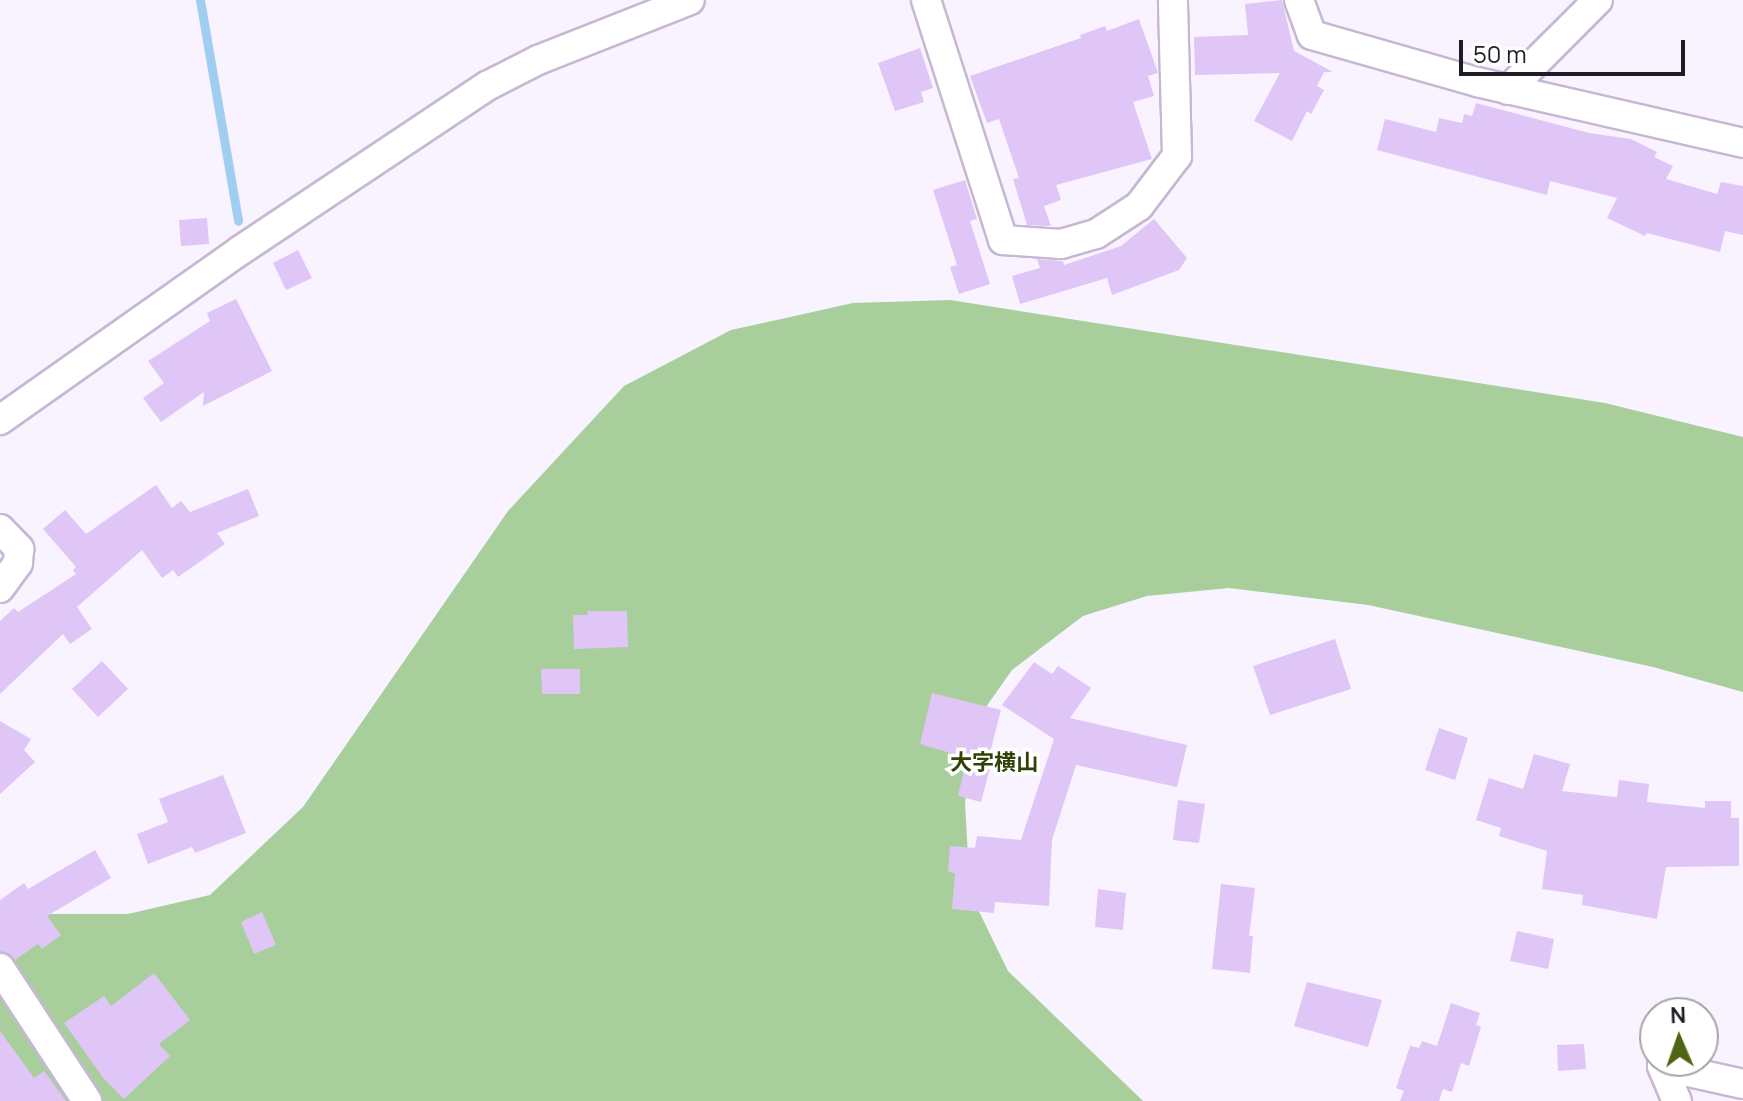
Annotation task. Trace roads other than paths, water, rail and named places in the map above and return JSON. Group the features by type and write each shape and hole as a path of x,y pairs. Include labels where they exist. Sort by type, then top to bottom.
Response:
{"street":[{"path":"0,420 241,250 487,86 538,60 690,0"},
{"path":"926,0 1003,240 1061,244 1096,234 1139,206 1177,156 1173,0"},
{"path":"1299,0 1312,35 1508,90 1743,143"},
{"path":"1508,90 1598,0"},
{"path":"0,529 19,549 18,563 0,588"},
{"path":"0,968 87,1101"},
{"path":"1677,1101 1662,1066 1743,1084"}],"waterway":[{"path":"200,0 238,221"}],"district":[{"name":"大字横山","path":"994,763"}]}
